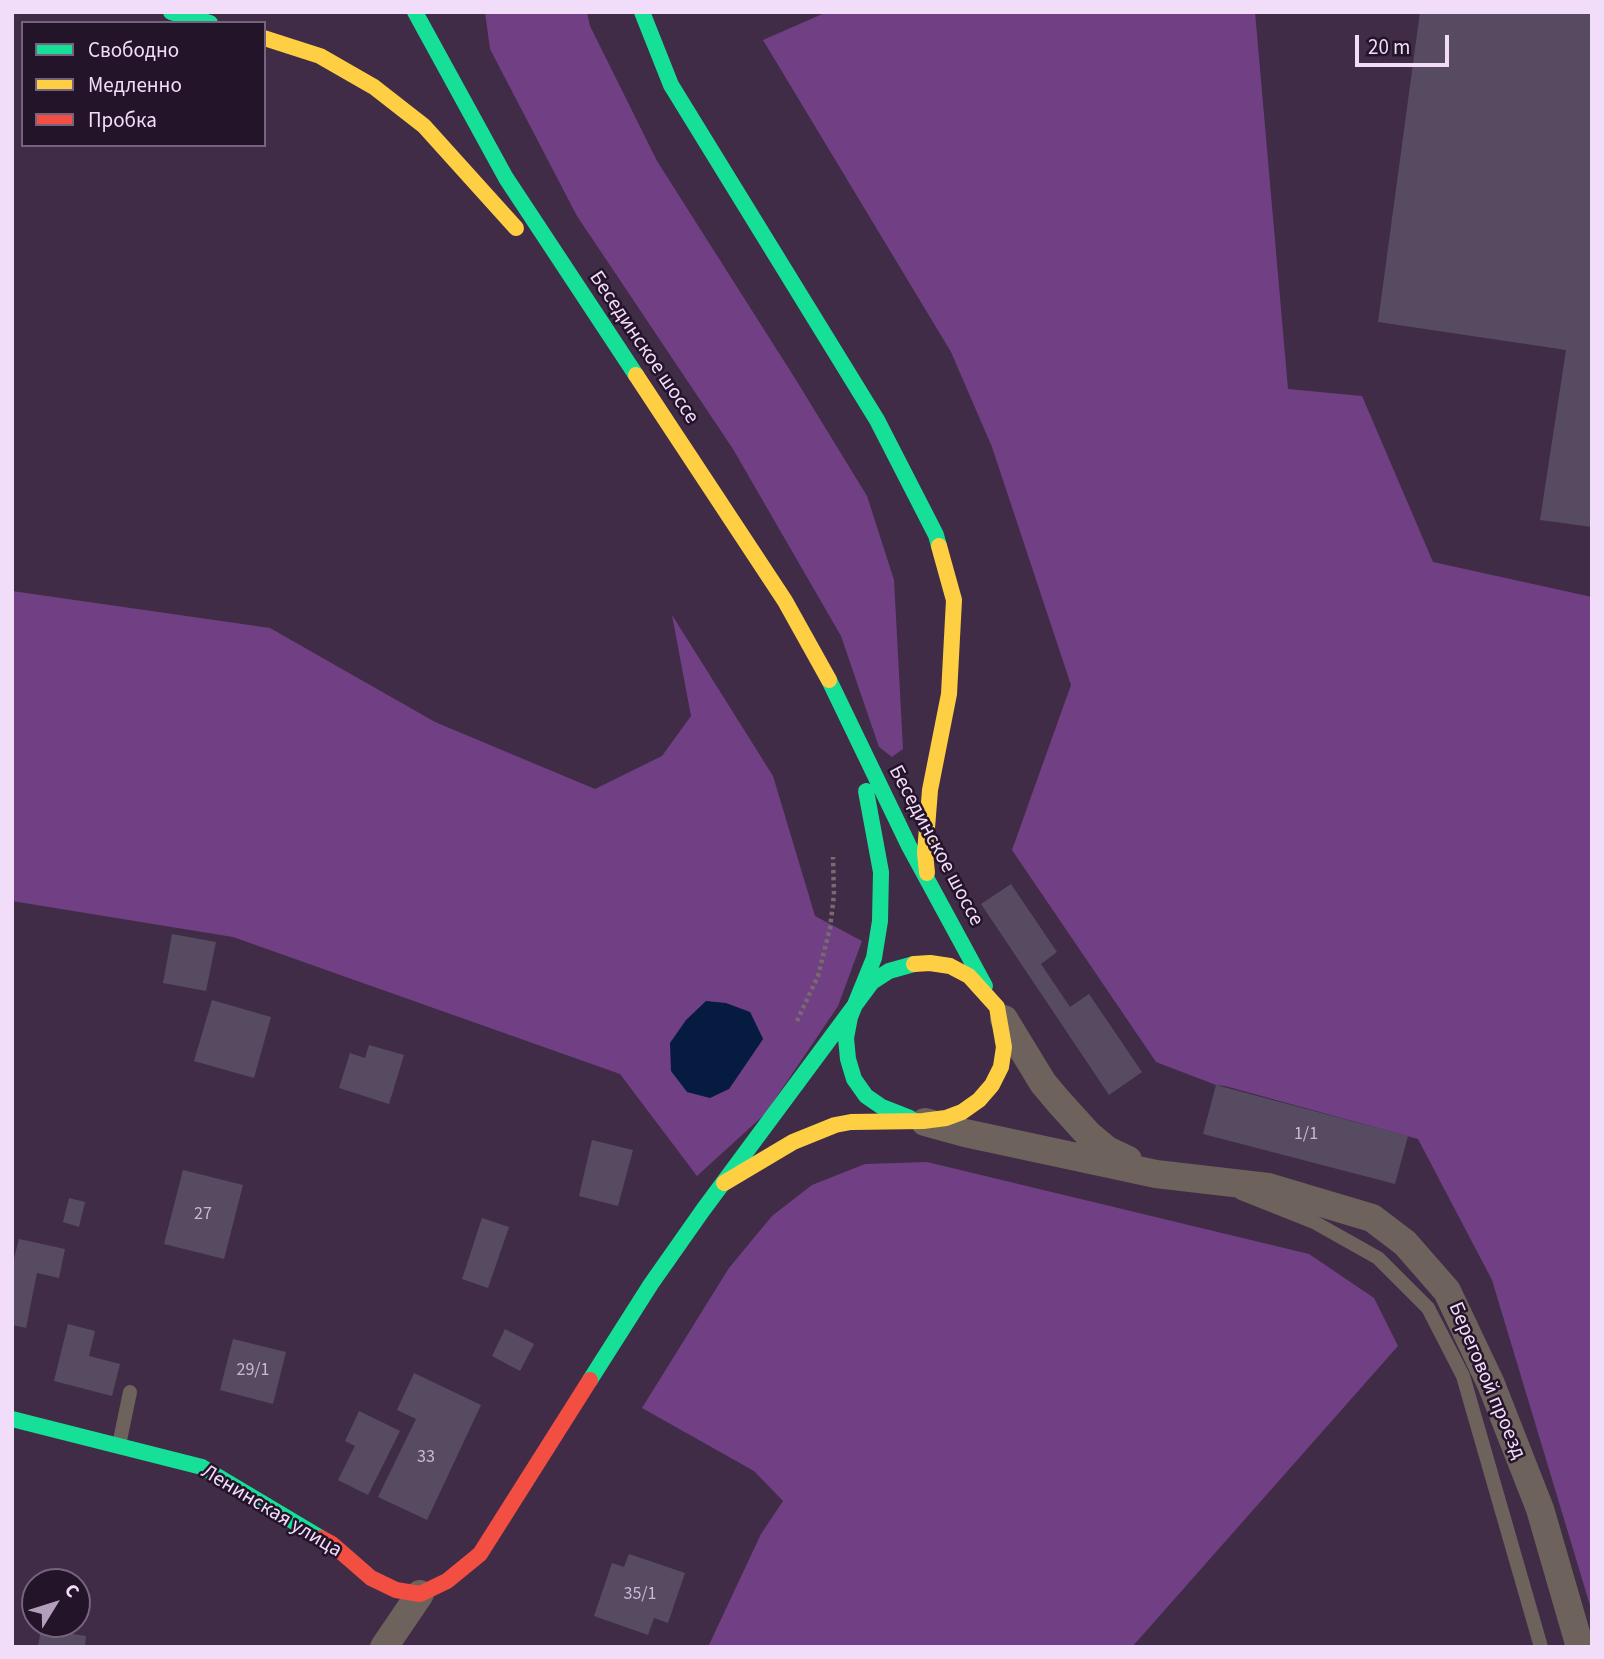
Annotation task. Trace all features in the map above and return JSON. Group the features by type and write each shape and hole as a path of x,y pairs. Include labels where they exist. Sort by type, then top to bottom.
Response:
{"street":[{"path":"171,12 203,21"},
{"name":"Бесединское шоссе","path":"415,12 506,178 785,601 816,654 838,704 928,882 997,1007"},
{"path":"642,12 671,85 877,420 936,535 954,600 948,694 930,790 925,853 928,882"},
{"path":"266,39 320,57 384,94 424,126 608,335"},
{"name":"Бесединское шоссе","path":"838,704 868,796 881,872 878,940 858,998"},
{"path":"384,1647 420,1594 447,1581 480,1553 651,1284 858,998 872,982 889,971 909,964 930,963 950,966 969,976 997,1007 1043,1083 1088,1134 1107,1150 1156,1174"},
{"path":"858,998 849,1017 846,1038 848,1059 855,1079 866,1096 882,1107 965,1133 1156,1174"},
{"path":"724,1183 793,1142 835,1125 852,1122 923,1121 946,1118 962,1112 979,1101 992,1085 1001,1067 1004,1046 997,1007"},
{"name":"Береговой проезд","path":"1156,1174 1268,1186 1372,1219 1405,1242 1447,1291 1491,1384 1540,1509 1580,1647"},
{"name":"Ленинская улица","path":"12,1419 202,1467 332,1544 371,1578 396,1590 420,1594"}],"lane":[{"path":"1214,1182 1314,1222 1378,1258 1428,1308 1463,1377 1541,1647"},
{"path":"118,1446 130,1392"}],"path":[{"path":"795,1025 818,976 830,928 834,895 833,857"}],"shaded area":[{"path":"485,12 587,12 590,26 657,161 867,496 894,580 903,749 892,757 879,747 841,636 733,449 577,216 490,49"},
{"path":"827,12 1255,12 1288,389 1362,396 1433,562 1592,597 1592,1612 1492,1280 1418,1139 1216,1085 1156,1062 1012,850 1071,685 992,447 951,352 763,40"},
{"path":"12,591 270,628 435,722 595,789 662,756 691,716 672,615 773,776 815,916 862,941 838,1006 765,1114 697,1176 620,1074 233,937 12,901","holes":["750,1012 763,1039 729,1089"]},
{"path":"927,1162 1309,1254 1374,1298 1398,1346 1132,1647 708,1647 761,1534 783,1501 754,1471 642,1408 729,1268 772,1216 812,1185 865,1164"}],"water":[{"path":"706,1001 726,1003 750,1012 763,1039 729,1089 710,1098 687,1092 671,1071 670,1043 686,1020"}],"building":[{"path":"1420,12 1592,12 1592,527 1540,520 1566,350 1378,322"},
{"path":"1011,884 1057,952 1041,964 1070,1007 1089,994 1142,1072 1109,1095 981,904"},
{"path":"172,934 216,942 206,991 163,983"},
{"path":"212,1000 271,1017 254,1078 194,1061"},
{"path":"369,1045 404,1055 389,1104 339,1088 350,1053 365,1058"},
{"path":"1216,1085 1408,1136 1395,1184 1203,1134"},
{"path":"592,1140 633,1150 618,1206 579,1196"},
{"path":"183,1170 243,1185 224,1259 164,1244"},
{"path":"69,1198 85,1202 79,1227 63,1222"},
{"path":"482,1218 509,1227 488,1288 462,1279"},
{"path":"19,1239 65,1249 59,1278 37,1273 26,1328 12,1325 12,1266"},
{"path":"68,1324 95,1331 89,1356 120,1364 112,1396 54,1381"},
{"path":"505,1329 534,1344 520,1371 492,1356"},
{"path":"233,1339 286,1352 273,1404 220,1390"},
{"path":"414,1373 481,1405 427,1520 378,1497 416,1419 397,1410"},
{"path":"359,1411 400,1431 368,1495 338,1480 355,1446 345,1441"},
{"path":"629,1554 685,1573 668,1623 654,1618 648,1635 594,1616 612,1563 624,1567"},
{"path":"40,1638 86,1638 85,1647 38,1647"}],"traffic: fast":[{"path":"171,12 203,21"},
{"path":"415,12 506,178 636,375"},
{"path":"642,12 671,85 877,420 936,535 939,546"},
{"path":"829,680 909,846 985,986"},
{"path":"866,791 881,872 880,921 874,958 850,1017 846,1038 848,1059 854,1079 866,1096 882,1107 910,1118"},
{"path":"590,1380 651,1284 703,1210 872,982 889,971 914,964"},
{"path":"12,1419 202,1467 321,1538"}],"traffic: slow":[{"path":"266,39 320,56 374,87 424,126 516,228"},
{"path":"636,375 785,601 829,680"},
{"path":"927,873 925,853 930,790 949,694 954,600 939,546"},
{"path":"724,1183 793,1142 835,1125 946,1118 962,1112 979,1100 992,1085 1001,1067 1004,1047 997,1007 969,976 950,966 914,964"}],"traffic: jam":[{"path":"321,1538 332,1544 371,1578 396,1590 420,1594 447,1581 480,1554 590,1380"}]}
